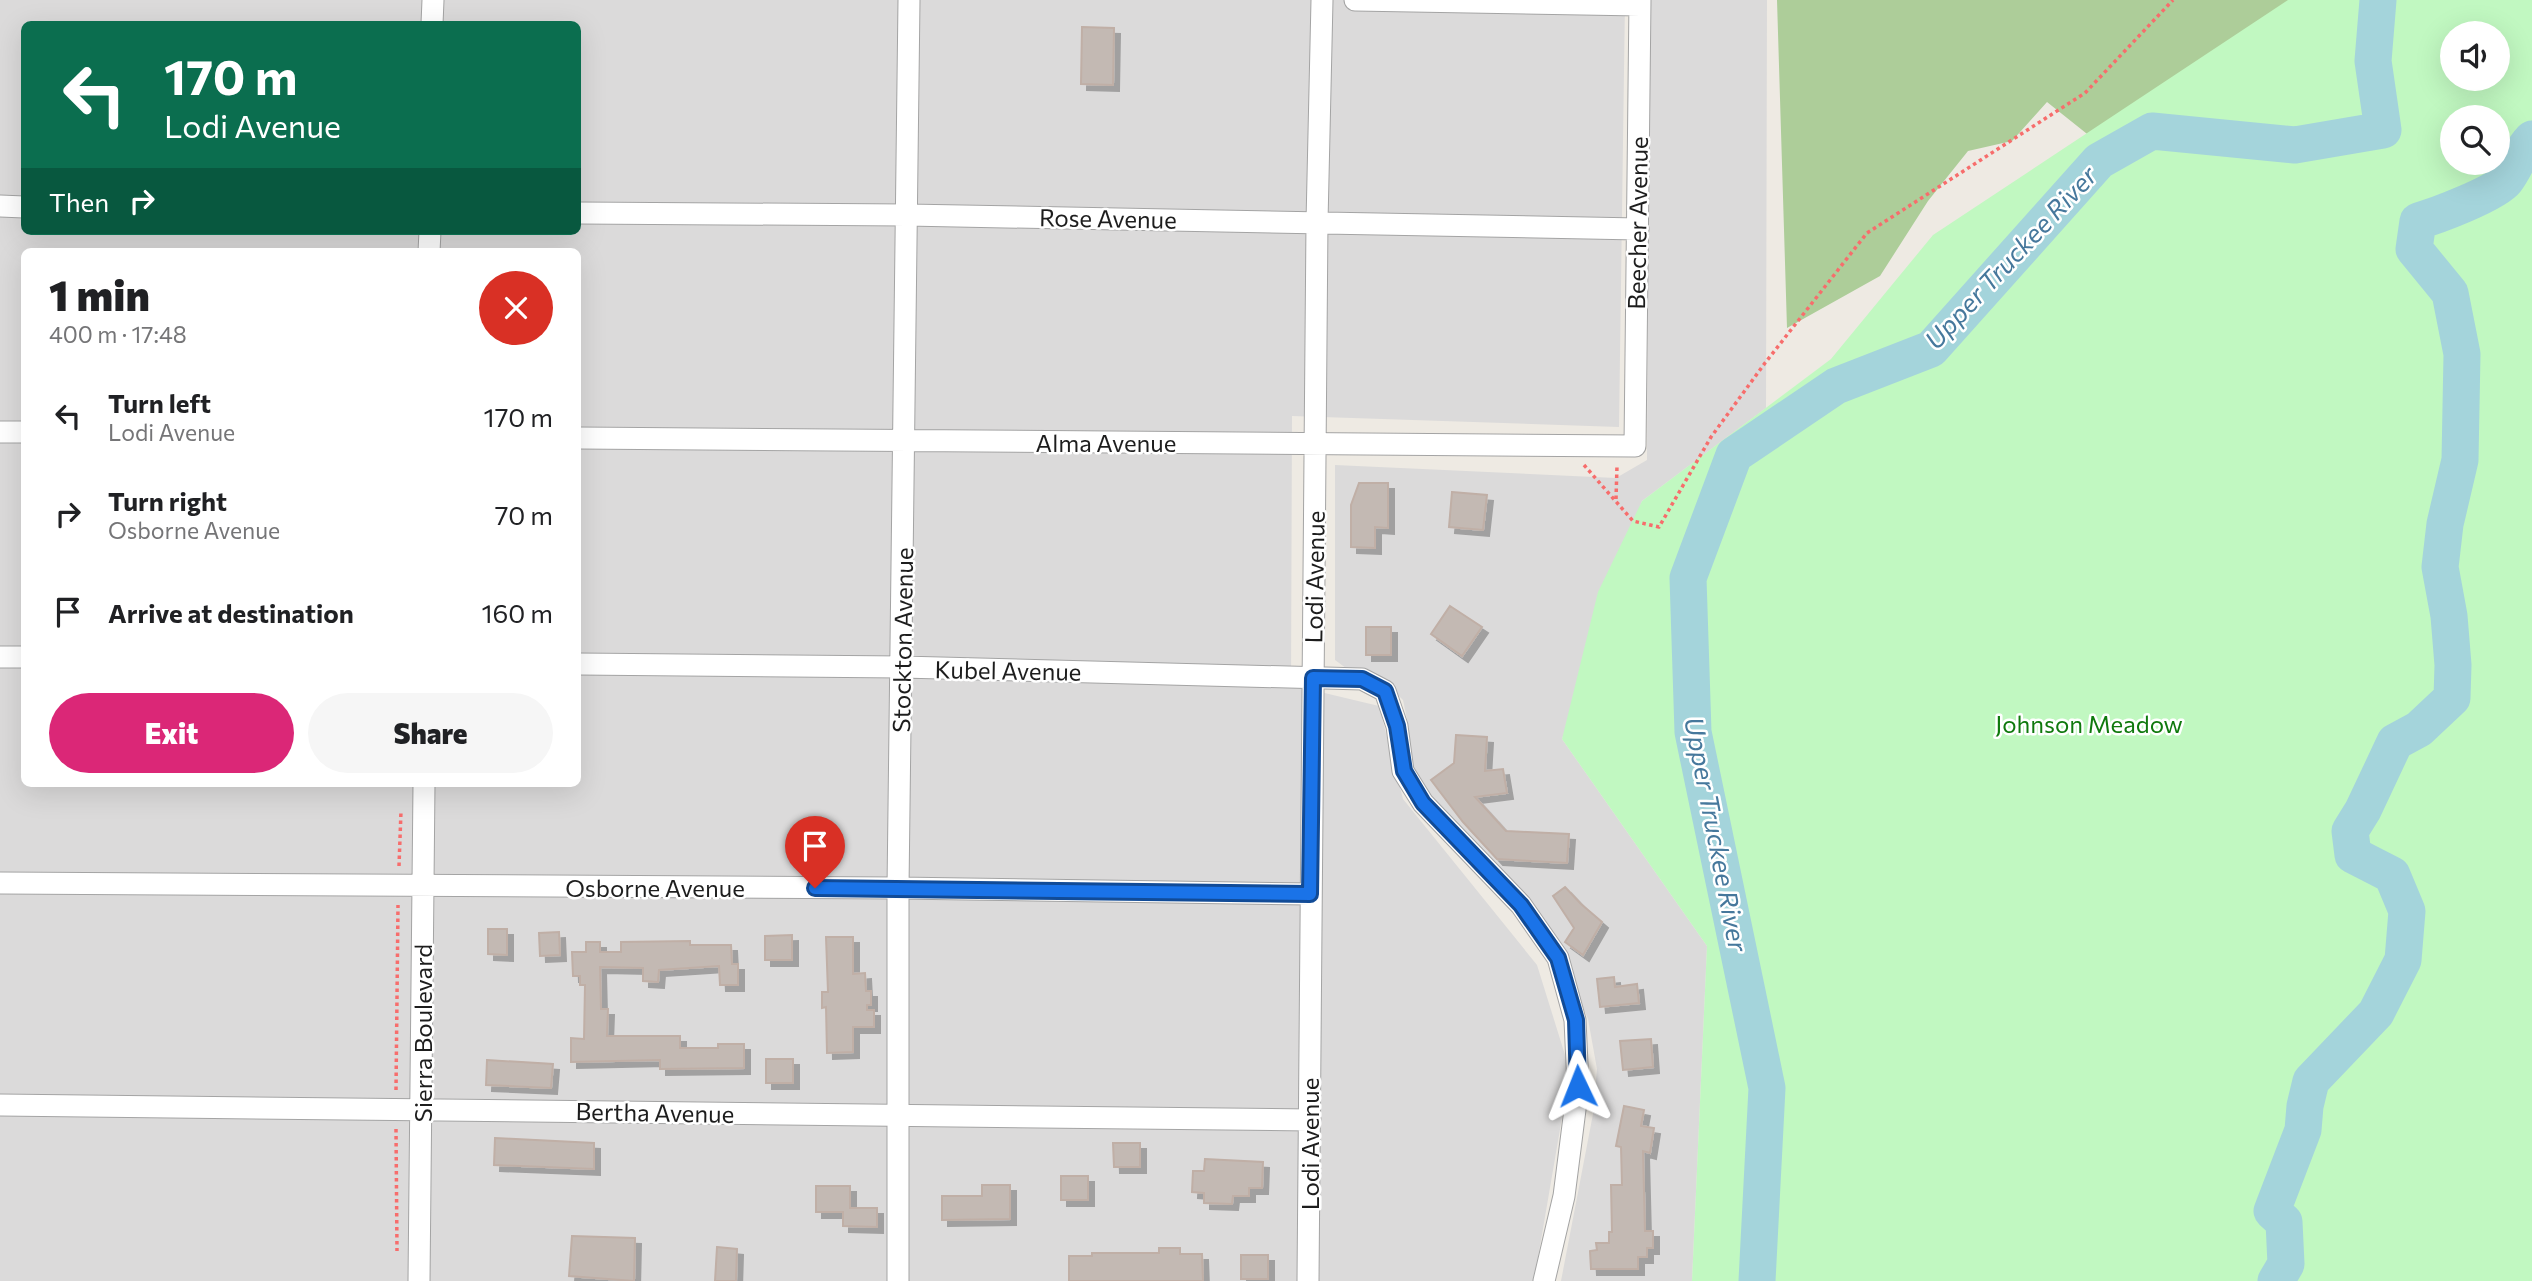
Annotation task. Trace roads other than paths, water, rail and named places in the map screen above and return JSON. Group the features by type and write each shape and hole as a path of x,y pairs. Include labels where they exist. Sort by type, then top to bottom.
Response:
{"street":[{"path":"432,21 433,0"},
{"name":"Stockton Avenue","path":"898,1281 898,888 909,0"},
{"name":"Lodi Avenue","path":"1308,1281 1317,222 1322,0"},
{"path":"1354,0 1640,3"},
{"name":"Beecher Avenue","path":"1626,446 1637,229 1640,3"},
{"path":"0,206 21,207"},
{"name":"Rose Avenue","path":"581,213 906,215 1637,229"},
{"path":"0,432 21,432"},
{"name":"Alma Avenue","path":"581,438 1626,446"},
{"path":"0,657 21,657"},
{"name":"Kubel Avenue","path":"581,664 902,667 1362,679 1385,691 1397,726 1404,771 1423,803 1521,905 1558,958 1576,1020 1578,1086 1564,1196 1544,1281"},
{"name":"Sierra Boulevard","path":"419,1281 424,787"},
{"name":"Osborne Avenue","path":"0,883 898,888 1310,894"},
{"name":"Bertha Avenue","path":"0,1105 1310,1120"}],"waterway":[{"name":"Upper Truckee River","path":"1757,1281 1767,1088 1693,732 1688,578 1734,455 1836,386 1931,349 2099,161 2152,131 2295,145 2383,130 2373,61 2378,0"},
{"name":"Upper Truckee River","path":"2276,1281 2286,1264 2284,1222 2272,1211 2303,1130 2311,1081 2376,1013 2403,960 2407,911 2392,875 2353,855 2350,831 2363,810 2395,742 2419,729 2452,698 2453,665 2449,616 2440,567 2445,524 2460,460 2462,354 2450,293 2414,249 2418,221 2465,204 2500,186 2532,139"}],"park label":[{"name":"Johnson Meadow","path":"2089,723"}]}
